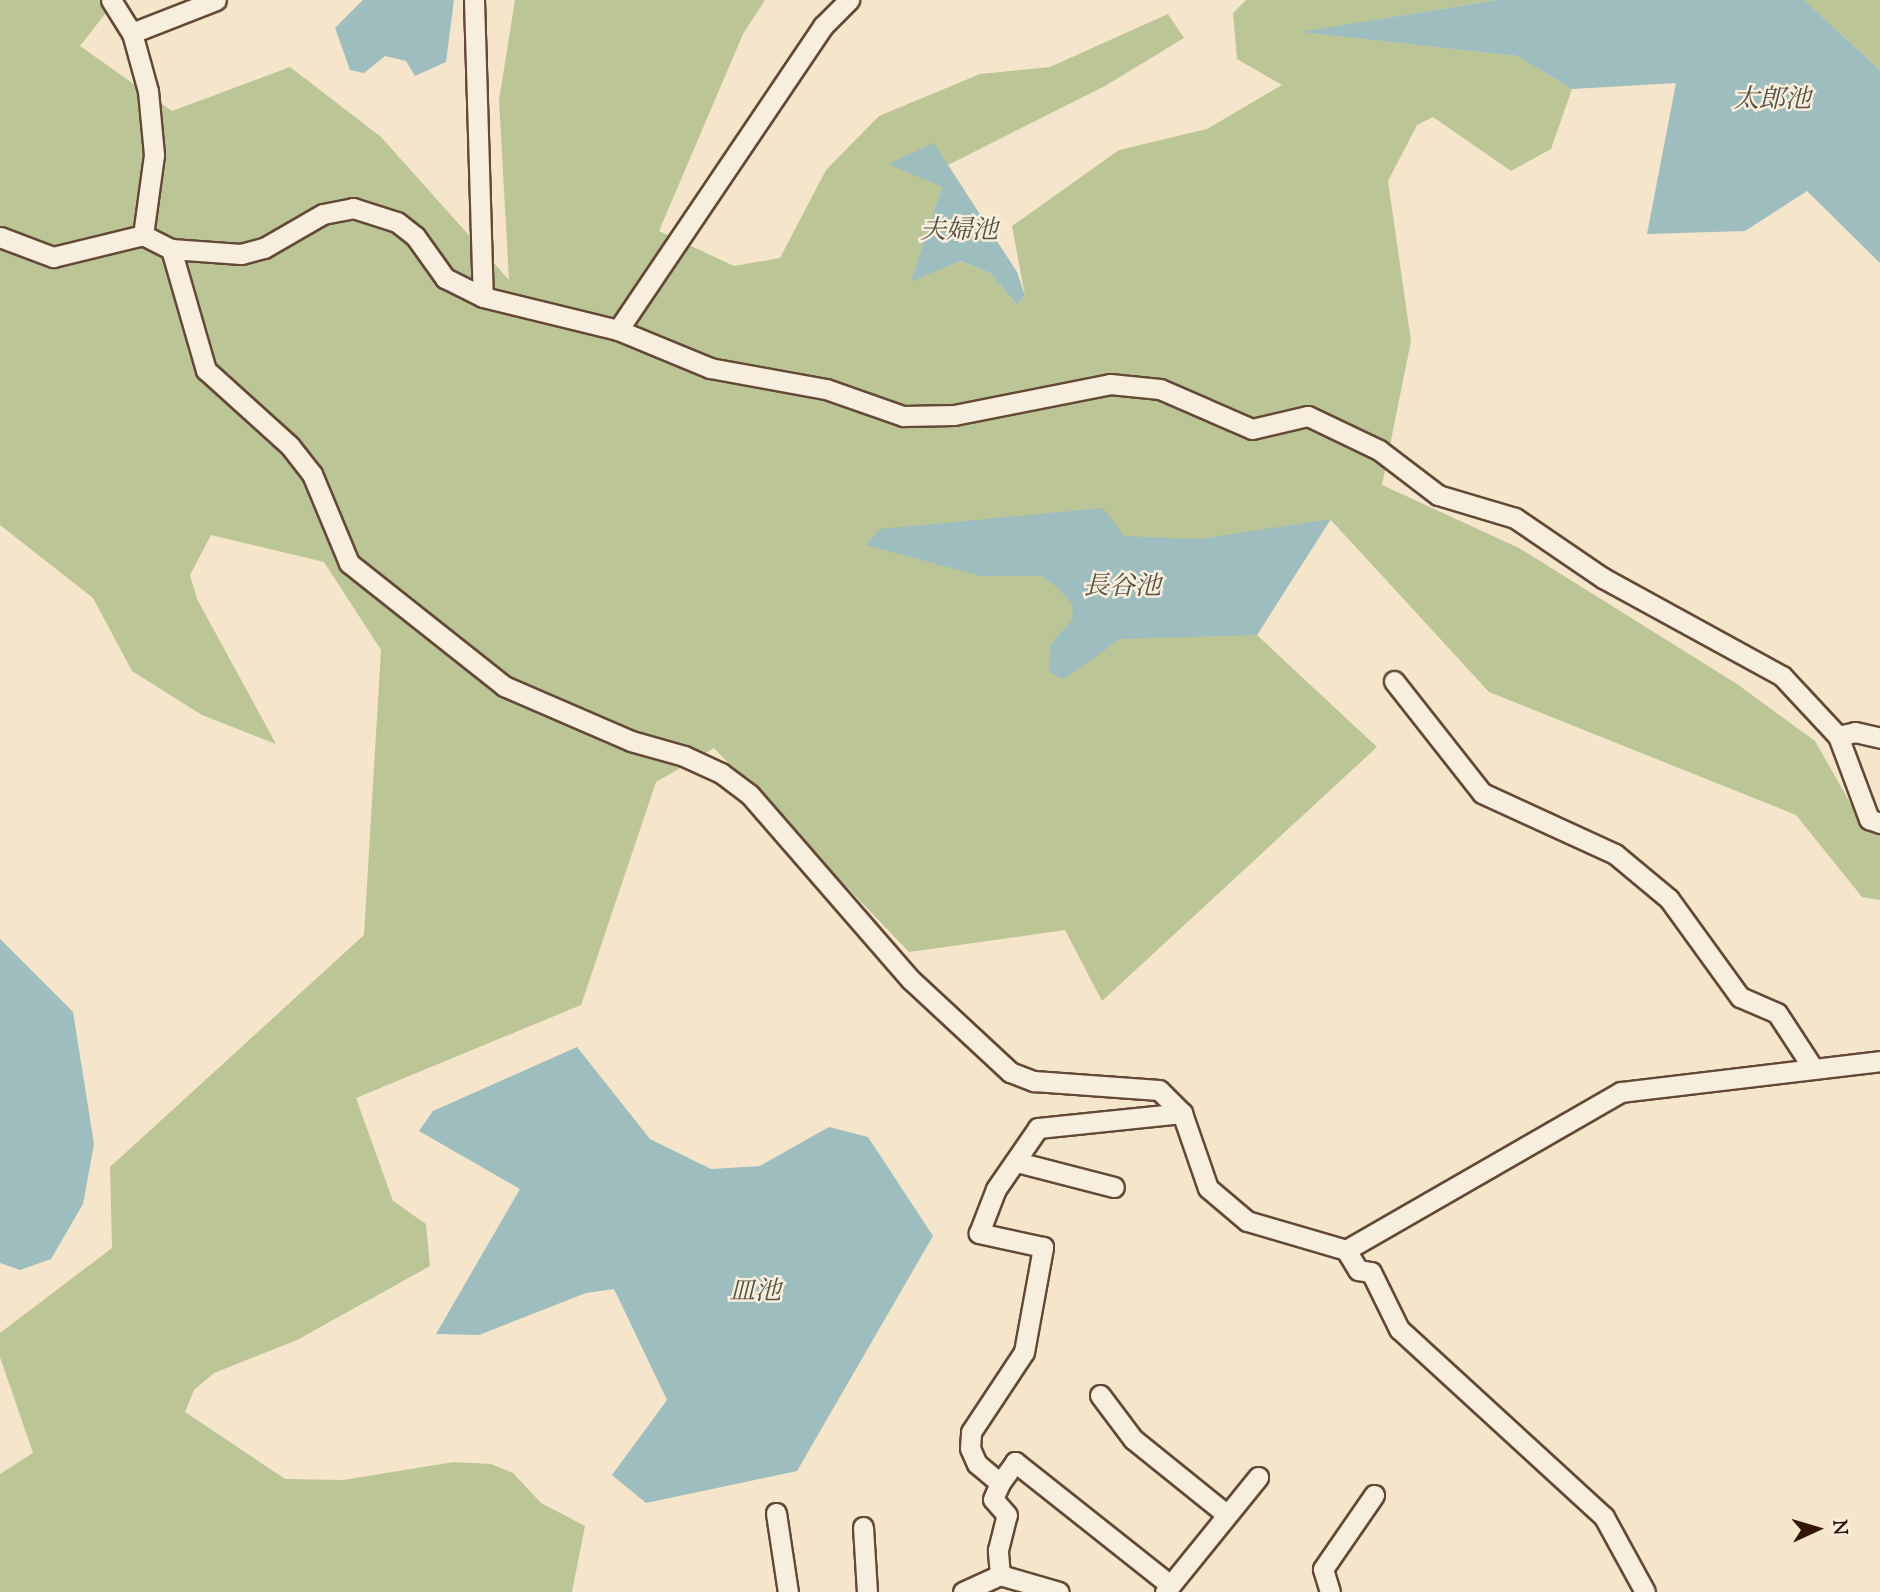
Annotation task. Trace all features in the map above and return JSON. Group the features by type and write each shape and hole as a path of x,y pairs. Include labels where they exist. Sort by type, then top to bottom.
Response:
{"street":[{"path":"111,0 132,33 134,55 148,91 154,155 143,235"},
{"path":"132,33 216,0"},
{"path":"474,0 483,297"},
{"path":"618,330 822,26 849,0"},
{"path":"0,237 53,257 143,235 171,249 241,254 264,248 323,214 353,208 397,222 415,236 445,278 483,297 618,330 710,368 825,389 922,419 1110,384 1160,389 1252,429 1308,416 1379,450 1438,495 1515,518 1603,578 1782,676 1838,736 1869,819 1880,823"},
{"path":"171,249 206,370 290,446 312,474 349,563 504,686 631,741 684,756 721,773 750,794 910,979 1010,1072 1034,1081 1159,1090 1182,1113 1208,1188 1235,1212 1346,1250 1358,1270 1371,1272 1399,1329 1604,1517 1645,1592"},
{"path":"1394,681 1482,793 1615,854 1669,899 1740,997 1777,1013 1812,1068"},
{"path":"1838,736 1855,732 1880,738"},
{"path":"1346,1250 1621,1092 1880,1061"},
{"path":"1000,1483 977,1464 971,1432 1024,1352 1043,1247 979,1233 996,1189 1038,1128 1182,1113"},
{"path":"1017,1162 1114,1187"},
{"path":"1100,1395 1133,1439 1226,1514"},
{"path":"1000,1575 998,1550 1007,1515 993,1499 1000,1483 1015,1462 1167,1588 1258,1477"},
{"path":"1330,1592 1323,1569 1374,1494"},
{"path":"776,1513 788,1592"},
{"path":"863,1527 867,1592"},
{"path":"963,1592 1000,1575 1059,1592"}],"green space":[{"path":"0,0 116,0 80,46 172,111 290,67 381,137 509,280 499,100 515,0 765,0 743,34 659,231 734,266 780,258 826,170 879,116 980,74 1050,67 1168,14 1184,38 1105,86 948,165 934,144 924,179 942,187 913,281 959,261 990,273 1017,305 1025,296 1012,226 1119,150 1207,129 1282,85 1237,59 1233,13 1246,0 1497,0 1303,32 1517,56 1572,89 1551,149 1511,171 1433,117 1417,125 1388,181 1411,341 1382,485 1519,548 1737,684 1815,741 1857,815 1880,831 1880,900 1862,897 1796,815 1489,692 1330,519 1257,635 1377,747 1102,1001 1065,930 909,952 714,748 656,782 581,1005 356,1098 393,1201 426,1224 430,1266 297,1340 214,1373 194,1390 185,1412 285,1479 343,1480 454,1462 491,1464 513,1473 541,1503 585,1526 572,1592 0,1592 0,1474 33,1453 0,1357 0,1333 112,1248 110,1167 364,935 381,650 324,562 211,535 190,575 197,599 276,744 202,715 132,671 93,598 0,525"},
{"path":"1804,0 1880,0 1880,70"}],"water":[{"path":"363,0 454,0 446,62 415,76 406,61 385,56 364,73 350,70 335,28"},
{"name":"太郎池","path":"1497,0 1804,0 1880,70 1880,263 1807,191 1745,231 1647,234 1676,83 1572,89 1517,56 1300,32"},
{"name":"夫婦池","path":"934,143 1017,272 1025,296 1017,305 990,273 960,261 911,282 942,187 888,164"},
{"name":"長谷池","path":"1103,508 1124,536 1199,539 1331,519 1257,635 1120,639 1064,679 1049,673 1050,645 1073,619 1072,604 1058,588 1041,576 981,576 866,545 880,529"},
{"path":"0,939 73,1012 94,1144 83,1204 51,1259 20,1270 0,1263"},
{"name":"皿池","path":"577,1047 650,1139 711,1169 760,1166 829,1127 868,1137 933,1236 797,1471 646,1503 612,1475 667,1400 614,1289 586,1293 479,1335 436,1334 520,1189 419,1131 433,1111"}]}
